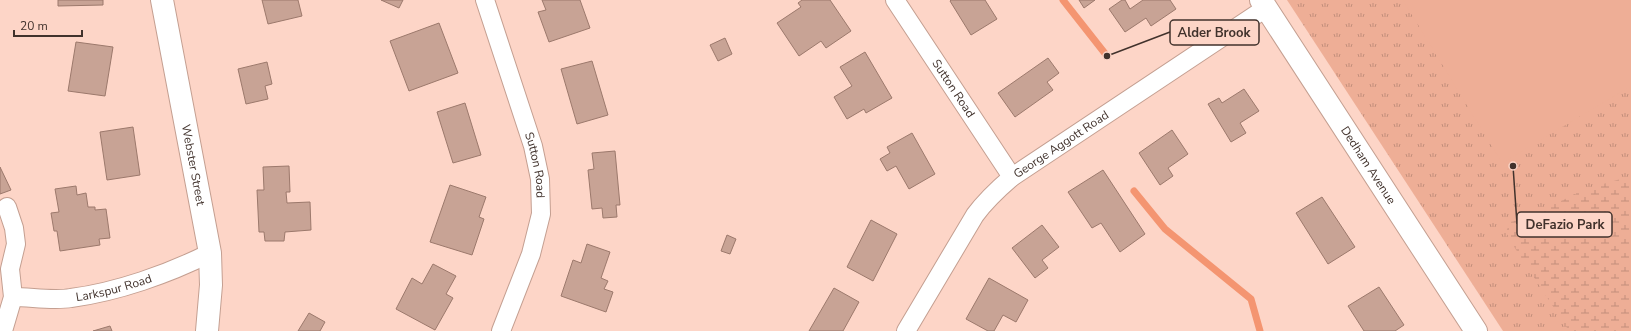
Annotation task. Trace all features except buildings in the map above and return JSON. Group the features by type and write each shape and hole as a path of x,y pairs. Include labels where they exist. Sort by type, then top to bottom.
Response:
{"main road":[{"name":"Webster Street","path":"162,0 210,253 211,285 207,331"},
{"name":"Dedham Avenue","path":"1264,4 1476,331"}],"street":[{"name":"Sutton Road","path":"486,0 533,146 540,179 541,214 531,254 501,331"},
{"name":"Sutton Road","path":"895,0 1012,177"},
{"name":"George Aggott Road","path":"906,331 975,215 985,202 1012,177 1264,4"},
{"path":"3,331 12,297 10,269 16,244 14,228 8,207"},
{"name":"Larkspur Road","path":"12,297 70,298 106,290 177,269 210,253"}],"green space":[{"path":"1287,0 1631,0 1631,331 1503,331"},
{"path":"1403,0 1631,0 1631,86 1502,163"},
{"path":"1631,176 1631,331 1569,331 1511,242 1506,232 1510,222 1522,219 1589,188"}],"waterway":[{"path":"1063,0 1107,56"},
{"path":"1134,191 1165,229 1251,299 1260,331"}],"place":[{"name":"Alder Brook","path":"1107,56"},
{"name":"DeFazio Park","path":"1513,166"}]}
